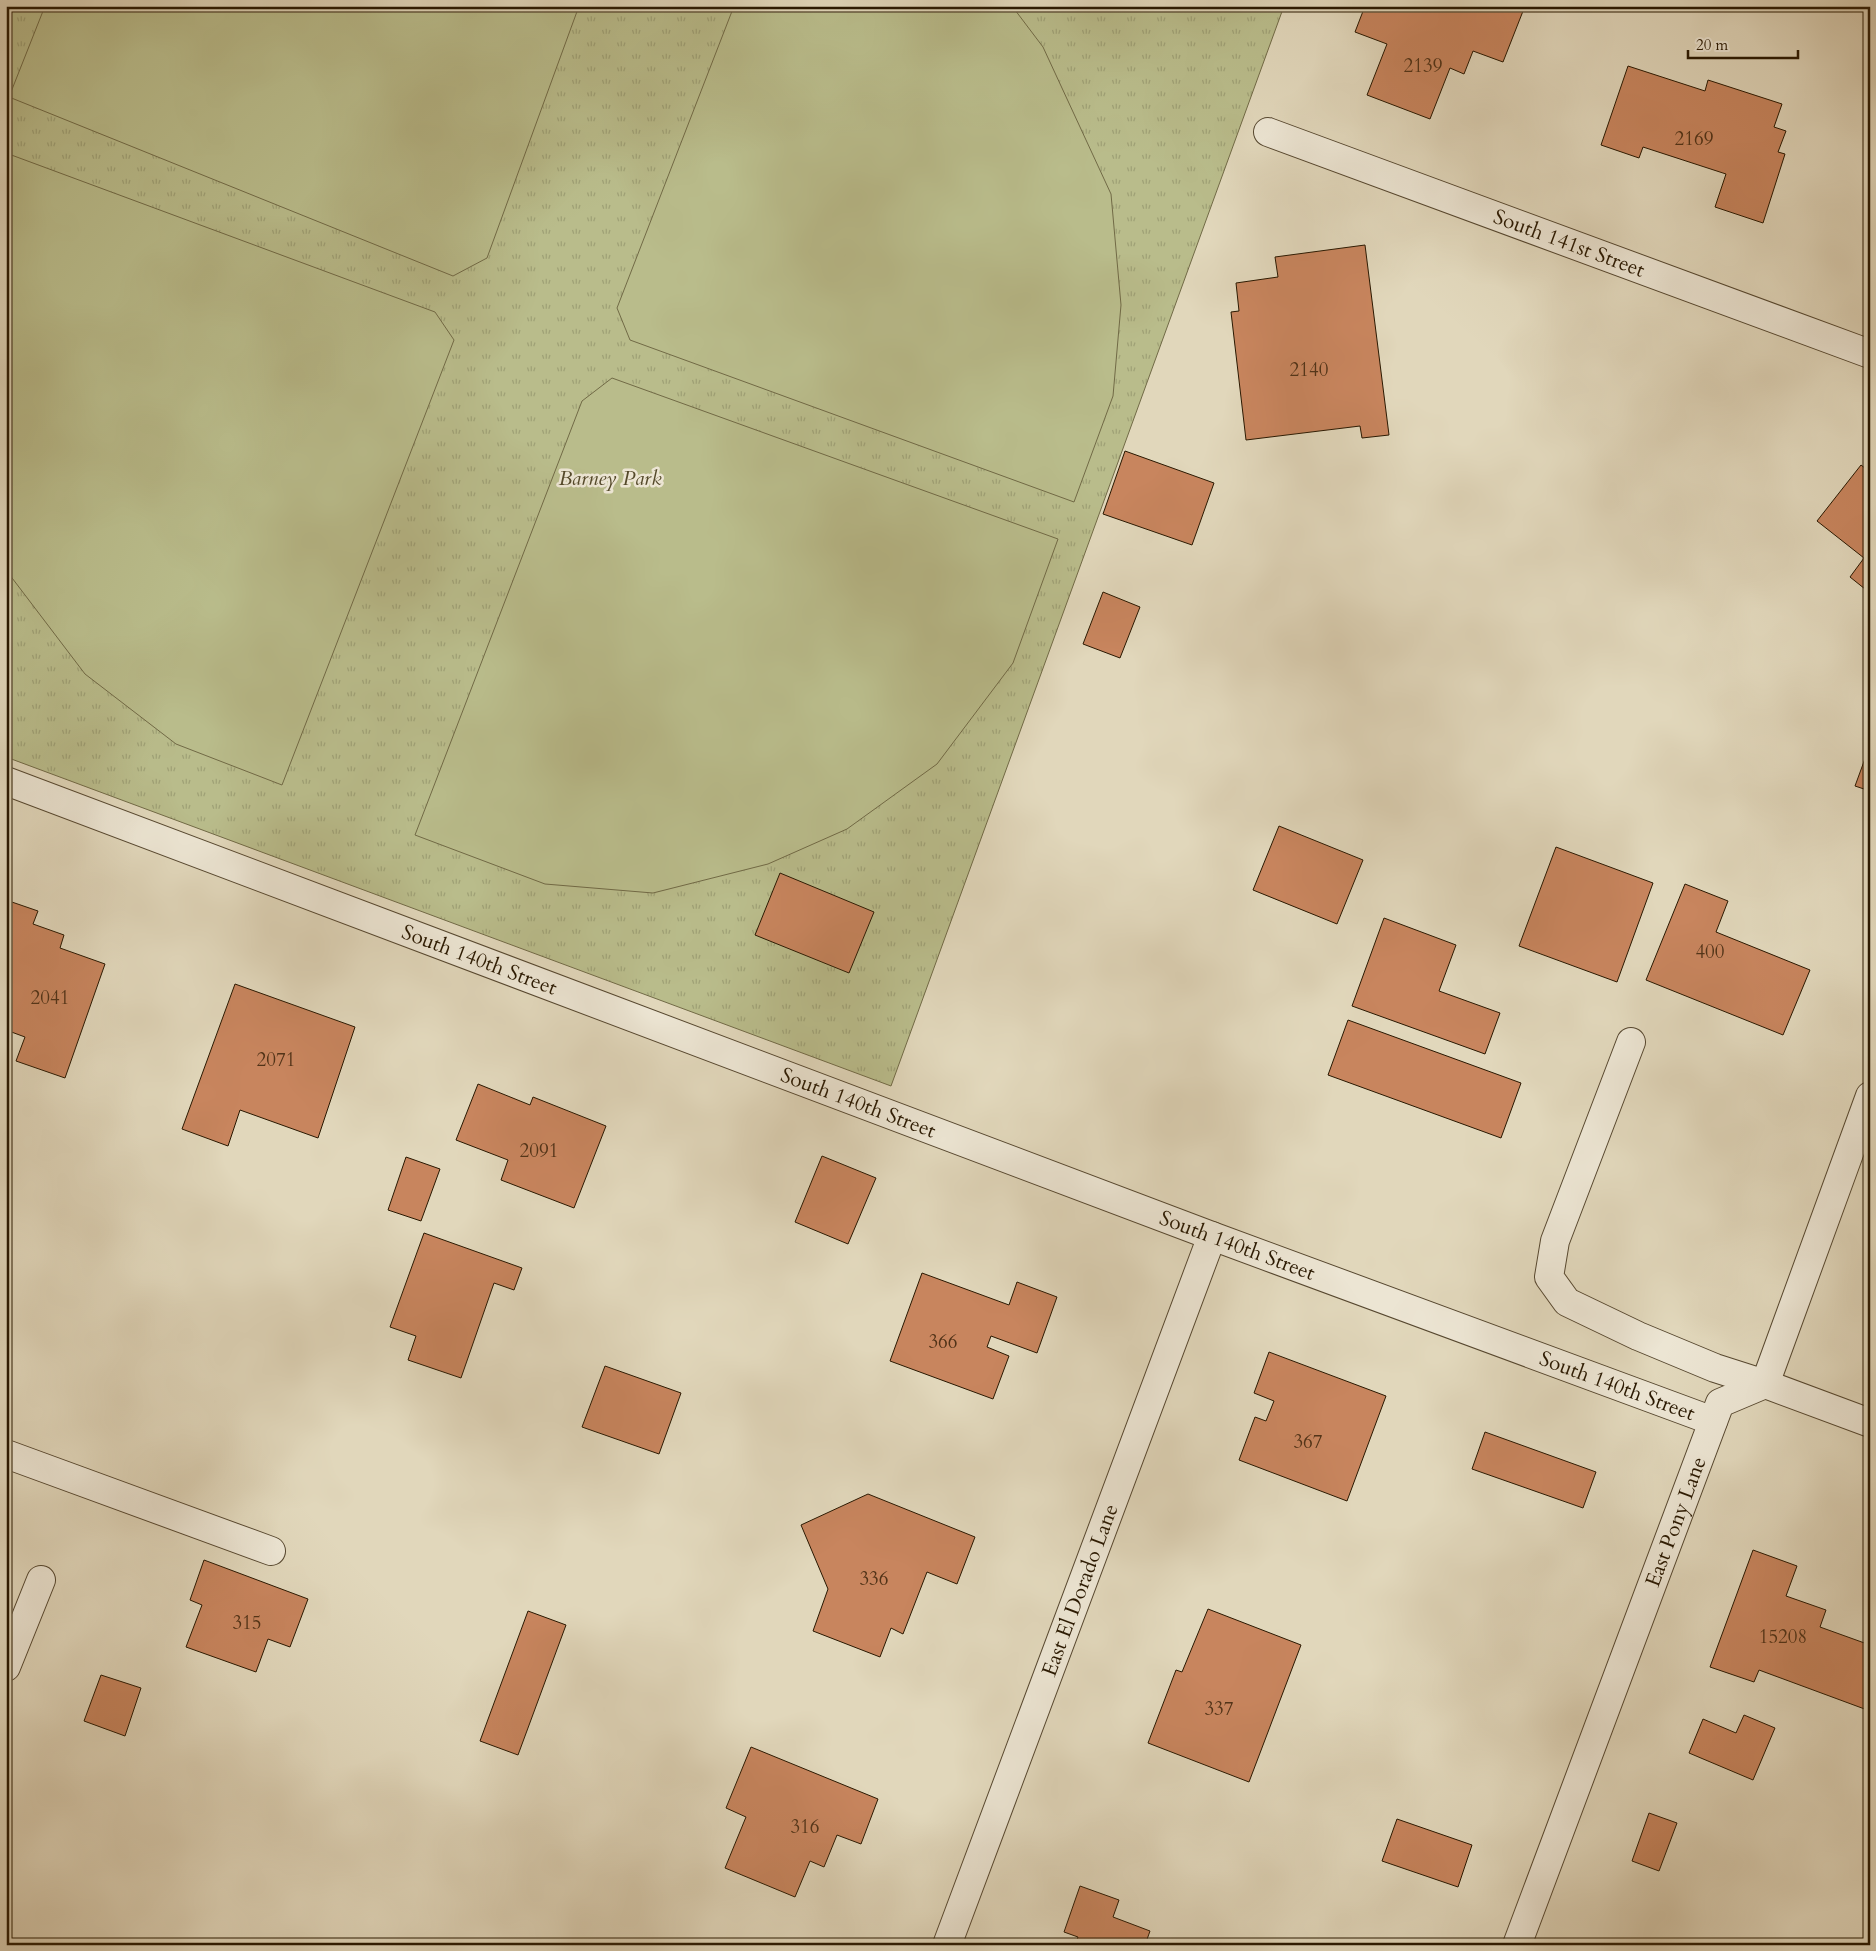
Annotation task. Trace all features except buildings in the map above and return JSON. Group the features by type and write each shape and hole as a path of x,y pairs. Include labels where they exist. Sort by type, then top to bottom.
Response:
{"street":[{"name":"South 141st Street","path":"1268,132 1870,354"},
{"name":"South 140th Street","path":"6,780 1212,1236 1713,1421"},
{"path":"1631,1042 1555,1241 1549,1277 1567,1302 1638,1336 1715,1368 1766,1384 1870,1423"},
{"path":"1766,1384 1870,1096"},
{"name":"East El Dorado Lane","path":"947,1945 1212,1236"},
{"name":"East Pony Lane","path":"1517,1945 1720,1403 1766,1384"},
{"path":"6,1454 272,1551"},
{"path":"6,1667 41,1580"}],"green space":[{"name":"Barney Park","path":"6,6 1284,6 891,1086 6,757"},
{"path":"45,6 579,6 487,258 453,276 9,97"},
{"path":"734,6 1012,6 1043,47 1111,194 1121,305 1113,396 1074,502 630,340 617,308"},
{"path":"6,153 435,312 454,340 282,785 176,744 85,674 6,570"},
{"path":"612,378 1058,539 1013,663 937,764 847,829 768,864 653,893 545,884 415,835 582,401"}]}
